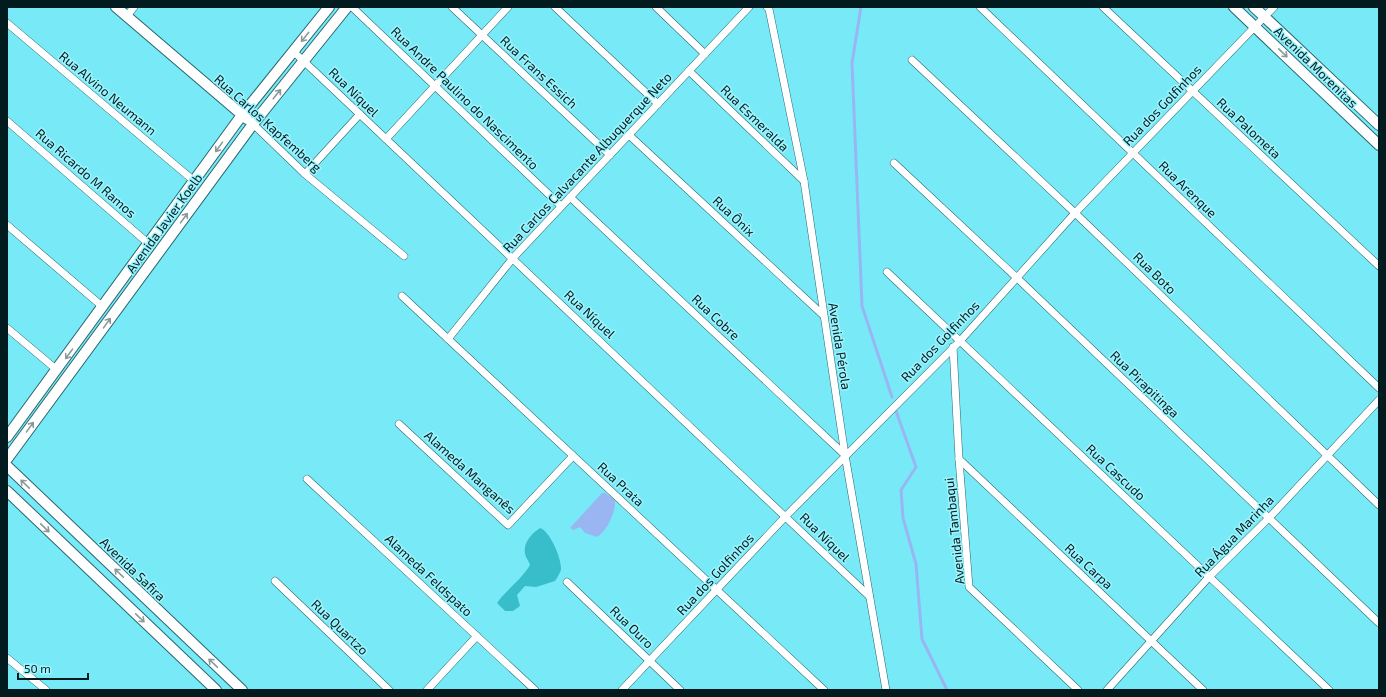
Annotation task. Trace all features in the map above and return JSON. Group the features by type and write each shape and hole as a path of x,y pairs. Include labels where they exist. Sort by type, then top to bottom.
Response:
{"street":[{"name":"Rua Carlos Kapfemberg","path":"116,7 253,124 305,174 404,256"},
{"path":"127,16 134,7"},
{"name":"Avenida Javier Koelb","path":"7,438 242,115 329,7"},
{"name":"Avenida Javier Koelb","path":"7,459 253,124 347,7"},
{"name":"Rua Andre Paulino do Nascimento","path":"352,7 561,206"},
{"name":"Rua Frans Essich","path":"452,7 610,155"},
{"path":"386,139 508,7"},
{"path":"555,7 658,104"},
{"path":"656,7 705,54"},
{"name":"Rua Carlos Calvacante Albuquerque Neto","path":"448,339 513,258 750,7"},
{"name":"Avenida Pérola","path":"767,7 769,9 804,181 845,455 886,690"},
{"name":"Rua Arenque","path":"980,7 1379,388"},
{"name":"Rua Palometa","path":"1103,7 1379,266"},
{"name":"Avenida Morenitas","path":"1234,7 1379,145"},
{"name":"Avenida Morenitas","path":"1254,7 1379,125"},
{"name":"Rua dos Golfinhos","path":"622,690 845,455 960,341 1075,213 1274,7"},
{"name":"Rua Alvino Neumann","path":"7,23 194,181"},
{"name":"Rua Níquel","path":"293,51 869,596"},
{"name":"Rua Boto","path":"912,60 1075,213 1379,505"},
{"name":"Rua Esmeralda","path":"689,71 804,181"},
{"path":"305,174 360,114"},
{"name":"Rua Ricardo M Ramos","path":"7,121 149,244"},
{"name":"Rua Ônix","path":"629,135 823,315"},
{"name":"Rua Pirapitinga","path":"894,163 1016,277 1379,623"},
{"name":"Rua Cobre","path":"570,197 845,455"},
{"path":"7,225 103,307"},
{"name":"Rua Cascudo","path":"887,272 1329,690"},
{"name":"Rua Prata","path":"402,296 824,690"},
{"path":"7,328 57,370"},
{"name":"Avenida Tambaqui","path":"953,347 959,459 969,587 1078,690"},
{"name":"Rua Água Marinha","path":"1107,690 1209,577 1269,518 1379,400"},
{"name":"Alameda Manganês","path":"399,424 508,525 573,456"},
{"name":"Rua Carpa","path":"959,459 1203,690"},
{"name":"Avenida Safira","path":"7,466 242,690"},
{"name":"Alameda Feldspato","path":"307,479 535,690"},
{"path":"7,491 216,690"},
{"name":"Rua Quartzo","path":"275,581 390,690"},
{"name":"Rua Ouro","path":"567,582 680,690"},
{"path":"427,690 477,636"},
{"path":"7,658 46,690"}],"shaded area":[{"path":"602,493 605,493 615,500 615,505 607,526 601,534 597,537 585,533 580,527 574,530 570,528"},
{"path":"540,528 548,534 555,546 560,559 561,571 555,581 536,587 525,586 517,595 520,606 513,611 505,611 497,603 530,565 525,554 525,546 531,535"}],"waterway":[{"path":"861,7 852,63 862,306 892,397"},
{"path":"896,411 916,467 901,490 903,518 916,564 922,639 947,690"}]}
